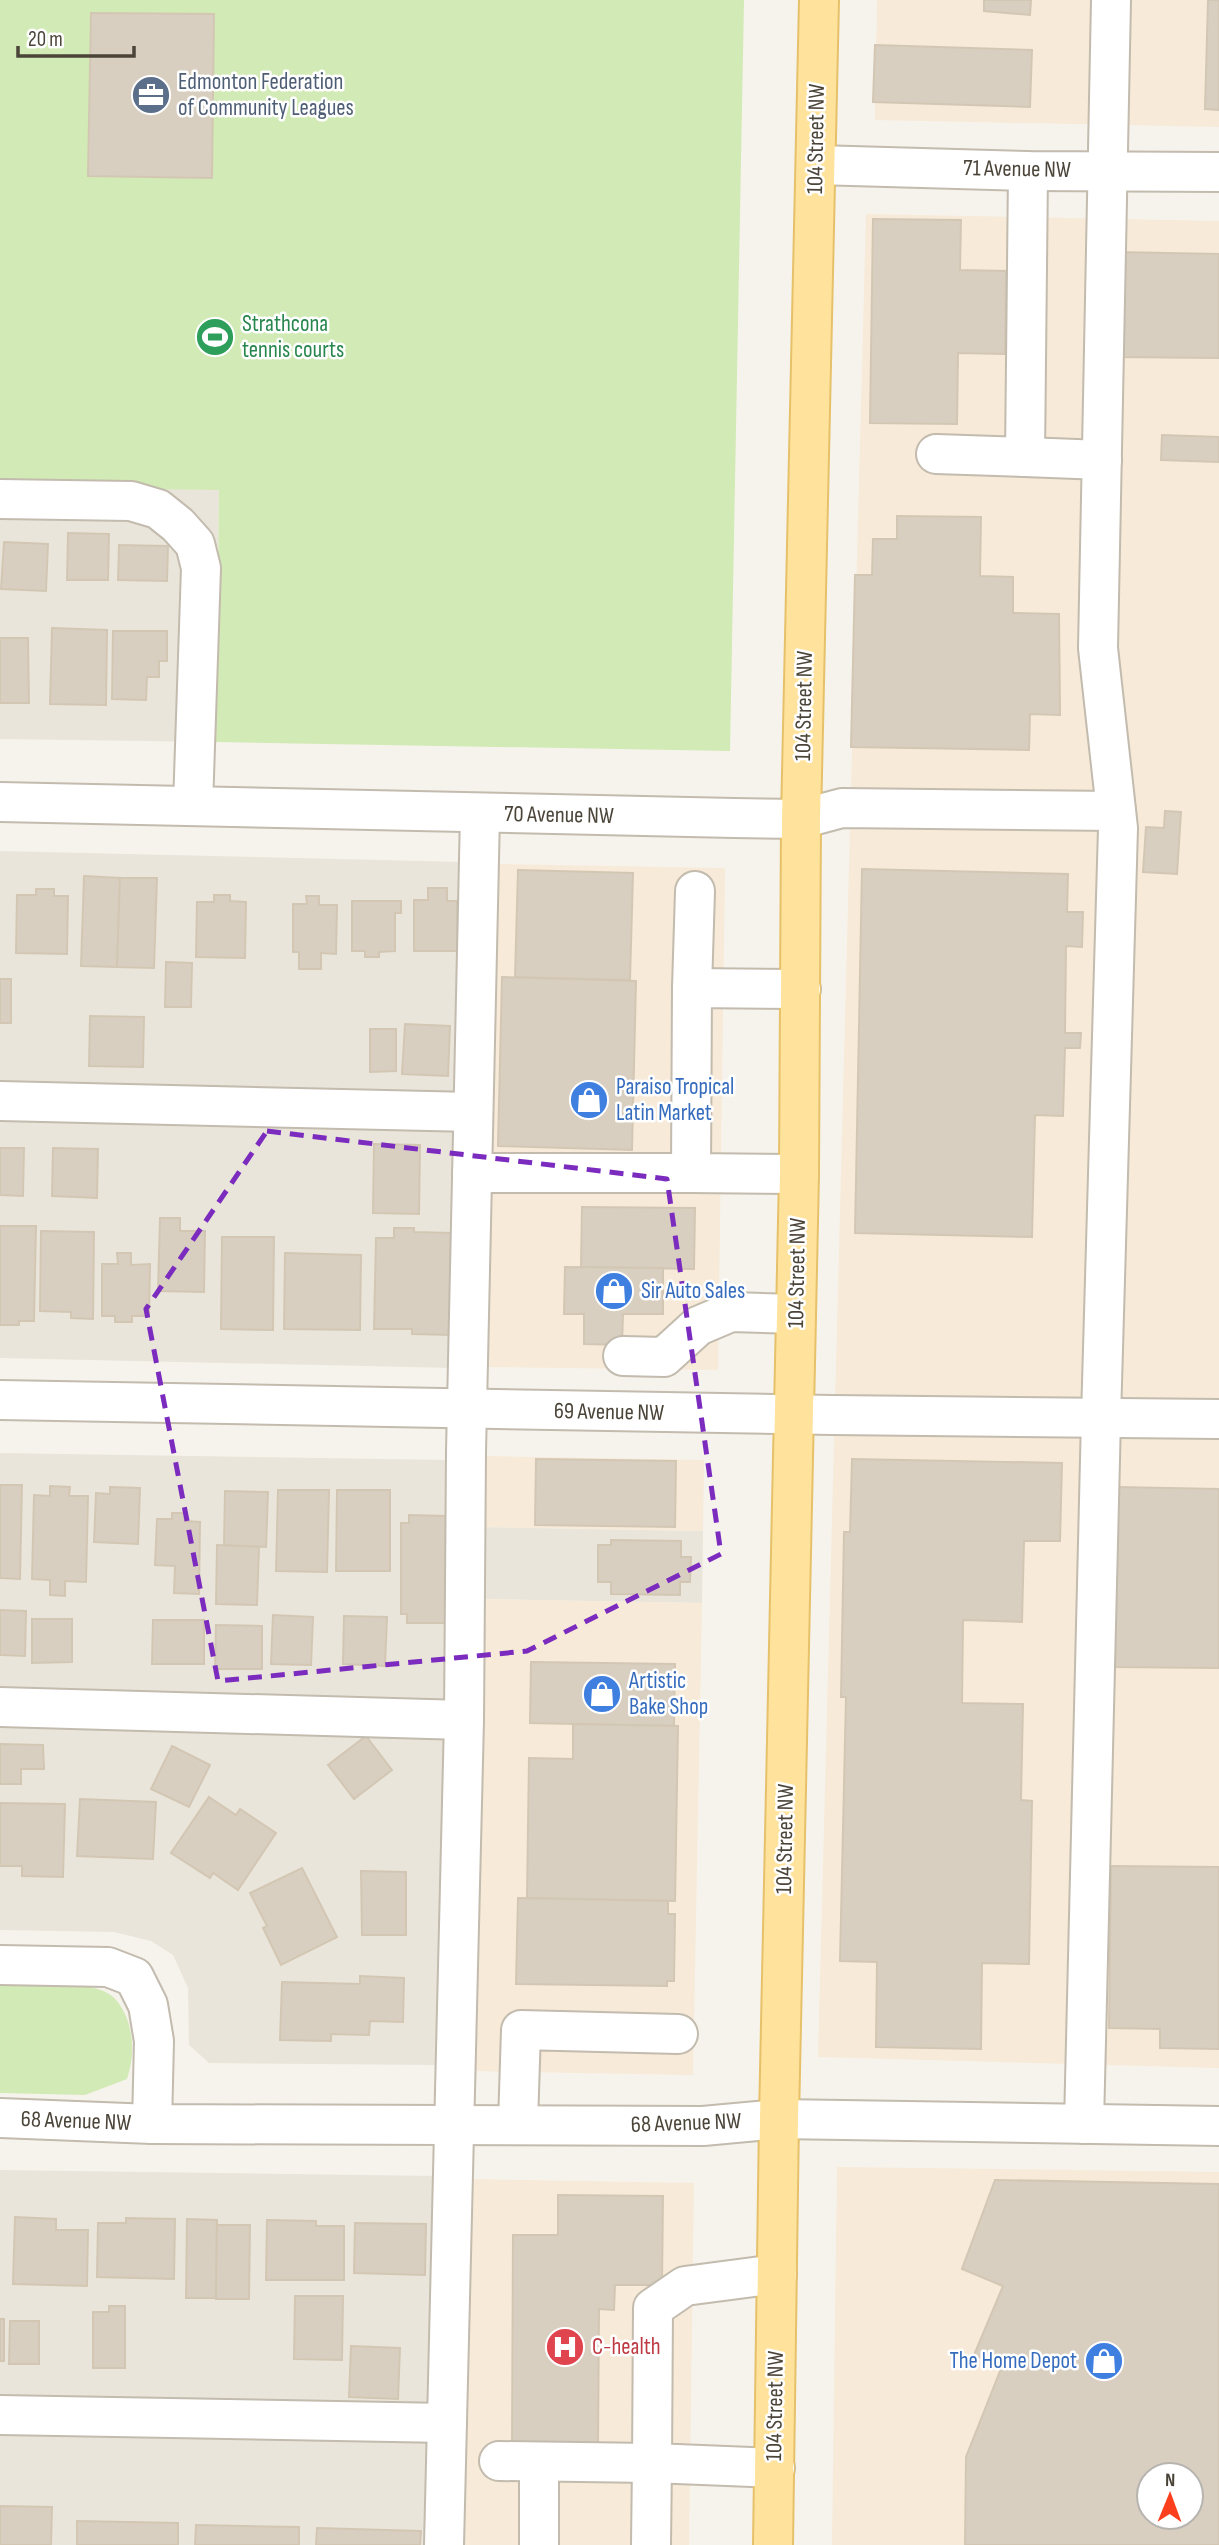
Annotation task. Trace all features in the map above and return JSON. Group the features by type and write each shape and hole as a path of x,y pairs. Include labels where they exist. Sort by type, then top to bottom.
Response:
{"main road":[{"name":"104 Street NW","path":"773,2545 799,1174 801,819 819,0"}],"street":[{"path":"1084,2124 1118,828 1098,648 1111,0"},
{"name":"71 Avenue NW","path":"816,164 1028,171 1219,173"},
{"path":"1024,457 1028,171"},
{"path":"936,454 1102,460"},
{"path":"0,499 131,501 158,509 178,525 195,544 201,568 193,806"},
{"name":"70 Avenue NW","path":"0,802 801,819 842,808 1116,811"},
{"path":"444,2545 464,1720 480,814"},
{"path":"691,1173 695,891"},
{"path":"692,988 801,989"},
{"path":"0,1101 473,1112"},
{"path":"472,1172 799,1174"},
{"path":"623,1356 664,1357 698,1326 731,1312 796,1314"},
{"name":"69 Avenue NW","path":"0,1400 468,1410 1219,1419"},
{"path":"0,1707 464,1720"},
{"name":"68 Avenue NW","path":"0,1965 108,1967 134,1977 148,2005 155,2040 152,2124"},
{"path":"519,2124 521,2030 678,2034"},
{"name":"68 Avenue NW","path":"0,2118 152,2124 703,2126 779,2119 1219,2126"},
{"path":"651,2545 653,2308 685,2286 777,2274"},
{"path":"0,2415 447,2423"},
{"path":"499,2461 775,2468"},
{"path":"539,2462 539,2545"}],"highlighted area":[{"path":"267,1131 667,1179 721,1554 527,1651 218,1681 146,1309"}],"shaded area":[{"path":"877,0 1219,0 1219,127 875,120"},
{"path":"866,214 1219,221 1219,2068 818,2057"},
{"path":"0,487 219,489 216,742 0,739"},
{"path":"0,851 464,862 453,1368 0,1358"},
{"path":"491,864 725,868 718,1370 484,1367"},
{"path":"0,1453 450,1460 438,2065 209,2063 189,2045 188,1988 173,1955 151,1941 114,1932 0,1930"},
{"path":"481,1456 704,1460 703,1531 480,1527"},
{"path":"480,1527 703,1531 702,1603 478,1599"},
{"path":"478,1599 702,1603 693,2075 470,2071"},
{"path":"837,2167 1219,2172 1219,2545 832,2545"},
{"path":"0,2170 438,2176 431,2409 0,2401"},
{"path":"464,2179 694,2183 689,2545 459,2545"},
{"path":"0,2427 431,2435 428,2545 0,2545"}],"green space":[{"path":"0,0 744,0 730,751 216,742 219,490 0,487"},
{"path":"0,1985 86,1986 109,1994 124,2012 131,2032 131,2065 127,2079 85,2095 0,2093"}],"building":[{"path":"984,0 1031,0 1030,15 984,11"},
{"path":"1208,0 1219,0 1219,110 1205,109"},
{"name":"Edmonton Federation of Community Leagues","path":"91,13 214,14 212,178 88,176"},
{"path":"875,45 1032,50 1030,107 873,102"},
{"path":"873,219 961,220 960,270 1006,271 1005,354 958,353 957,424 870,423"},
{"path":"1115,252 1219,254 1219,358 1113,357"},
{"path":"1162,435 1219,437 1219,462 1161,460"},
{"path":"897,516 981,517 980,576 1013,577 1013,613 1059,614 1060,715 1030,714 1029,750 851,747 855,575 872,575 873,539 897,539"},
{"path":"68,533 109,534 108,580 67,580"},
{"path":"4,542 48,544 46,591 1,589"},
{"path":"119,545 168,546 167,581 118,580"},
{"path":"52,628 107,630 106,705 50,704"},
{"path":"113,631 167,631 167,661 159,661 159,677 147,677 146,700 112,699"},
{"path":"0,638 28,638 29,703 0,703"},
{"path":"1165,811 1181,812 1177,874 1143,872 1146,827 1164,828"},
{"path":"862,869 1068,874 1067,912 1083,912 1082,947 1066,946 1065,1033 1081,1033 1080,1048 1065,1048 1063,1116 1035,1115 1032,1237 855,1233"},
{"path":"518,870 633,873 630,980 515,977"},
{"path":"84,876 120,878 117,967 81,966"},
{"path":"120,878 157,878 154,968 117,967"},
{"path":"428,888 447,888 447,901 457,901 457,951 414,951 414,900 428,900"},
{"path":"36,889 54,889 54,896 68,896 67,954 16,953 17,895 36,895"},
{"path":"214,895 230,895 230,901 246,902 245,958 196,957 197,902 214,902"},
{"path":"306,896 319,896 319,905 337,905 336,954 321,953 321,969 299,969 299,952 293,952 293,904 307,904"},
{"path":"352,901 401,901 401,913 395,913 395,951 379,952 379,957 365,957 365,951 352,951"},
{"path":"166,962 192,963 191,1007 165,1007"},
{"path":"502,977 636,981 632,1150 498,1146"},
{"path":"0,979 11,979 11,1023 0,1023"},
{"path":"90,1016 144,1017 143,1067 89,1066"},
{"path":"405,1024 450,1026 448,1076 402,1074"},
{"path":"370,1029 396,1029 396,1071 370,1072"},
{"path":"374,1144 420,1145 419,1214 373,1213"},
{"path":"0,1148 24,1148 23,1196 0,1195"},
{"path":"53,1148 98,1149 97,1198 52,1196"},
{"path":"582,1207 695,1208 694,1269 581,1267"},
{"path":"160,1218 180,1218 180,1231 205,1231 204,1292 158,1291"},
{"path":"0,1226 36,1226 34,1321 19,1321 19,1325 0,1325"},
{"path":"394,1228 414,1228 414,1232 453,1233 451,1335 412,1334 412,1329 374,1329 376,1238 394,1238"},
{"path":"41,1231 94,1232 93,1319 71,1318 71,1312 40,1311"},
{"path":"222,1237 274,1237 273,1330 221,1329"},
{"path":"117,1253 131,1253 131,1265 150,1264 149,1316 132,1316 132,1322 115,1322 115,1316 102,1316 102,1264 118,1264"},
{"path":"285,1253 361,1255 360,1330 284,1329"},
{"name":"Sir Auto Sales","path":"565,1267 663,1268 663,1314 623,1314 622,1345 584,1344 584,1314 564,1314"},
{"path":"536,1459 676,1461 675,1527 535,1525"},
{"path":"852,1459 1062,1463 1060,1541 1024,1541 1022,1622 963,1620 962,1703 1023,1704 1021,1800 1032,1801 1029,1964 982,1963 981,2049 876,2047 877,1962 840,1961 846,1697 841,1697 844,1532 850,1532"},
{"path":"0,1485 22,1485 20,1579 0,1578"},
{"path":"50,1486 70,1487 69,1496 88,1496 86,1582 65,1581 65,1596 50,1595 50,1580 32,1579 34,1495 50,1496"},
{"path":"110,1487 140,1488 138,1544 94,1542 96,1493 110,1494"},
{"path":"1117,1487 1219,1489 1219,1668 1114,1667"},
{"path":"278,1490 329,1490 327,1572 276,1571"},
{"path":"337,1490 390,1490 390,1571 336,1571"},
{"path":"225,1491 268,1492 266,1547 224,1545"},
{"path":"172,1513 185,1513 185,1521 200,1522 199,1594 174,1593 175,1566 155,1565 157,1519 172,1519"},
{"path":"409,1515 446,1516 445,1623 407,1623 407,1614 401,1614 401,1523 409,1523"},
{"path":"611,1540 681,1541 681,1557 691,1557 690,1582 680,1582 680,1595 611,1594 611,1582 598,1582 598,1545 611,1545"},
{"path":"217,1545 259,1547 257,1605 216,1604"},
{"path":"0,1610 26,1611 25,1656 0,1655"},
{"path":"273,1615 313,1617 311,1665 271,1664"},
{"path":"344,1616 387,1617 385,1666 343,1664"},
{"path":"32,1619 72,1619 72,1662 32,1663"},
{"path":"153,1620 204,1620 204,1664 152,1664"},
{"path":"216,1625 262,1626 262,1669 215,1669"},
{"name":"Artistic Bake Shop","path":"531,1662 675,1664 674,1726 530,1723"},
{"path":"573,1724 678,1726 675,1901 527,1898 529,1758 573,1759"},
{"path":"366,1736 392,1770 354,1799 328,1765"},
{"path":"0,1744 43,1745 44,1769 21,1769 21,1784 0,1784"},
{"path":"172,1746 210,1765 189,1807 151,1789"},
{"path":"209,1797 236,1815 240,1809 276,1833 238,1890 213,1873 210,1878 171,1853"},
{"path":"80,1799 156,1802 153,1859 77,1856"},
{"path":"0,1803 65,1804 63,1877 22,1876 22,1866 0,1866"},
{"path":"1111,1866 1219,1867 1219,2049 1160,2048 1160,2029 1109,2028"},
{"path":"302,1868 337,1937 281,1965 263,1928 267,1926 250,1893"},
{"path":"361,1871 406,1872 406,1935 362,1935"},
{"path":"518,1898 668,1901 668,1914 675,1914 674,1981 667,1981 667,1986 516,1984"},
{"path":"360,1976 404,1978 403,2022 370,2021 369,2035 331,2034 331,2041 280,2040 282,1982 360,1984"},
{"name":"The Home Depot","path":"995,2180 1219,2184 1219,2545 965,2545 966,2457 1002,2366 974,2355 1003,2286 962,2269"},
{"path":"558,2195 663,2196 662,2285 615,2285 614,2310 599,2309 598,2447 512,2447 513,2235 558,2235"},
{"path":"15,2217 56,2219 56,2230 88,2230 87,2286 13,2284"},
{"path":"126,2218 175,2219 174,2279 97,2277 98,2223 126,2223"},
{"path":"187,2219 217,2220 216,2298 186,2298"},
{"path":"267,2220 316,2221 316,2226 344,2226 344,2280 266,2280"},
{"path":"355,2223 426,2224 425,2275 354,2273"},
{"path":"217,2225 250,2225 249,2299 216,2299"},
{"path":"295,2296 343,2296 342,2360 294,2359"},
{"path":"109,2306 125,2306 125,2368 93,2368 93,2312 109,2312"},
{"path":"0,2319 4,2319 4,2361 0,2361"},
{"path":"10,2321 39,2321 39,2364 9,2364"},
{"path":"351,2346 400,2348 398,2399 349,2397"},
{"path":"0,2506 52,2507 51,2545 0,2545"},
{"path":"77,2521 178,2523 178,2545 77,2545"},
{"path":"196,2525 299,2527 299,2545 195,2545"},
{"path":"317,2528 421,2531 420,2545 316,2545"}],"place":[{"name":"Edmonton Federation of Community Leagues","path":"151,95"},
{"name":"Strathcona tennis courts","path":"215,337"},
{"name":"Paraiso Tropical Latin Market","path":"589,1100"},
{"name":"Sir Auto Sales","path":"614,1291"},
{"name":"Artistic Bake Shop","path":"602,1694"},
{"name":"C-health","path":"565,2347"},
{"name":"The Home Depot","path":"1104,2361"}]}
